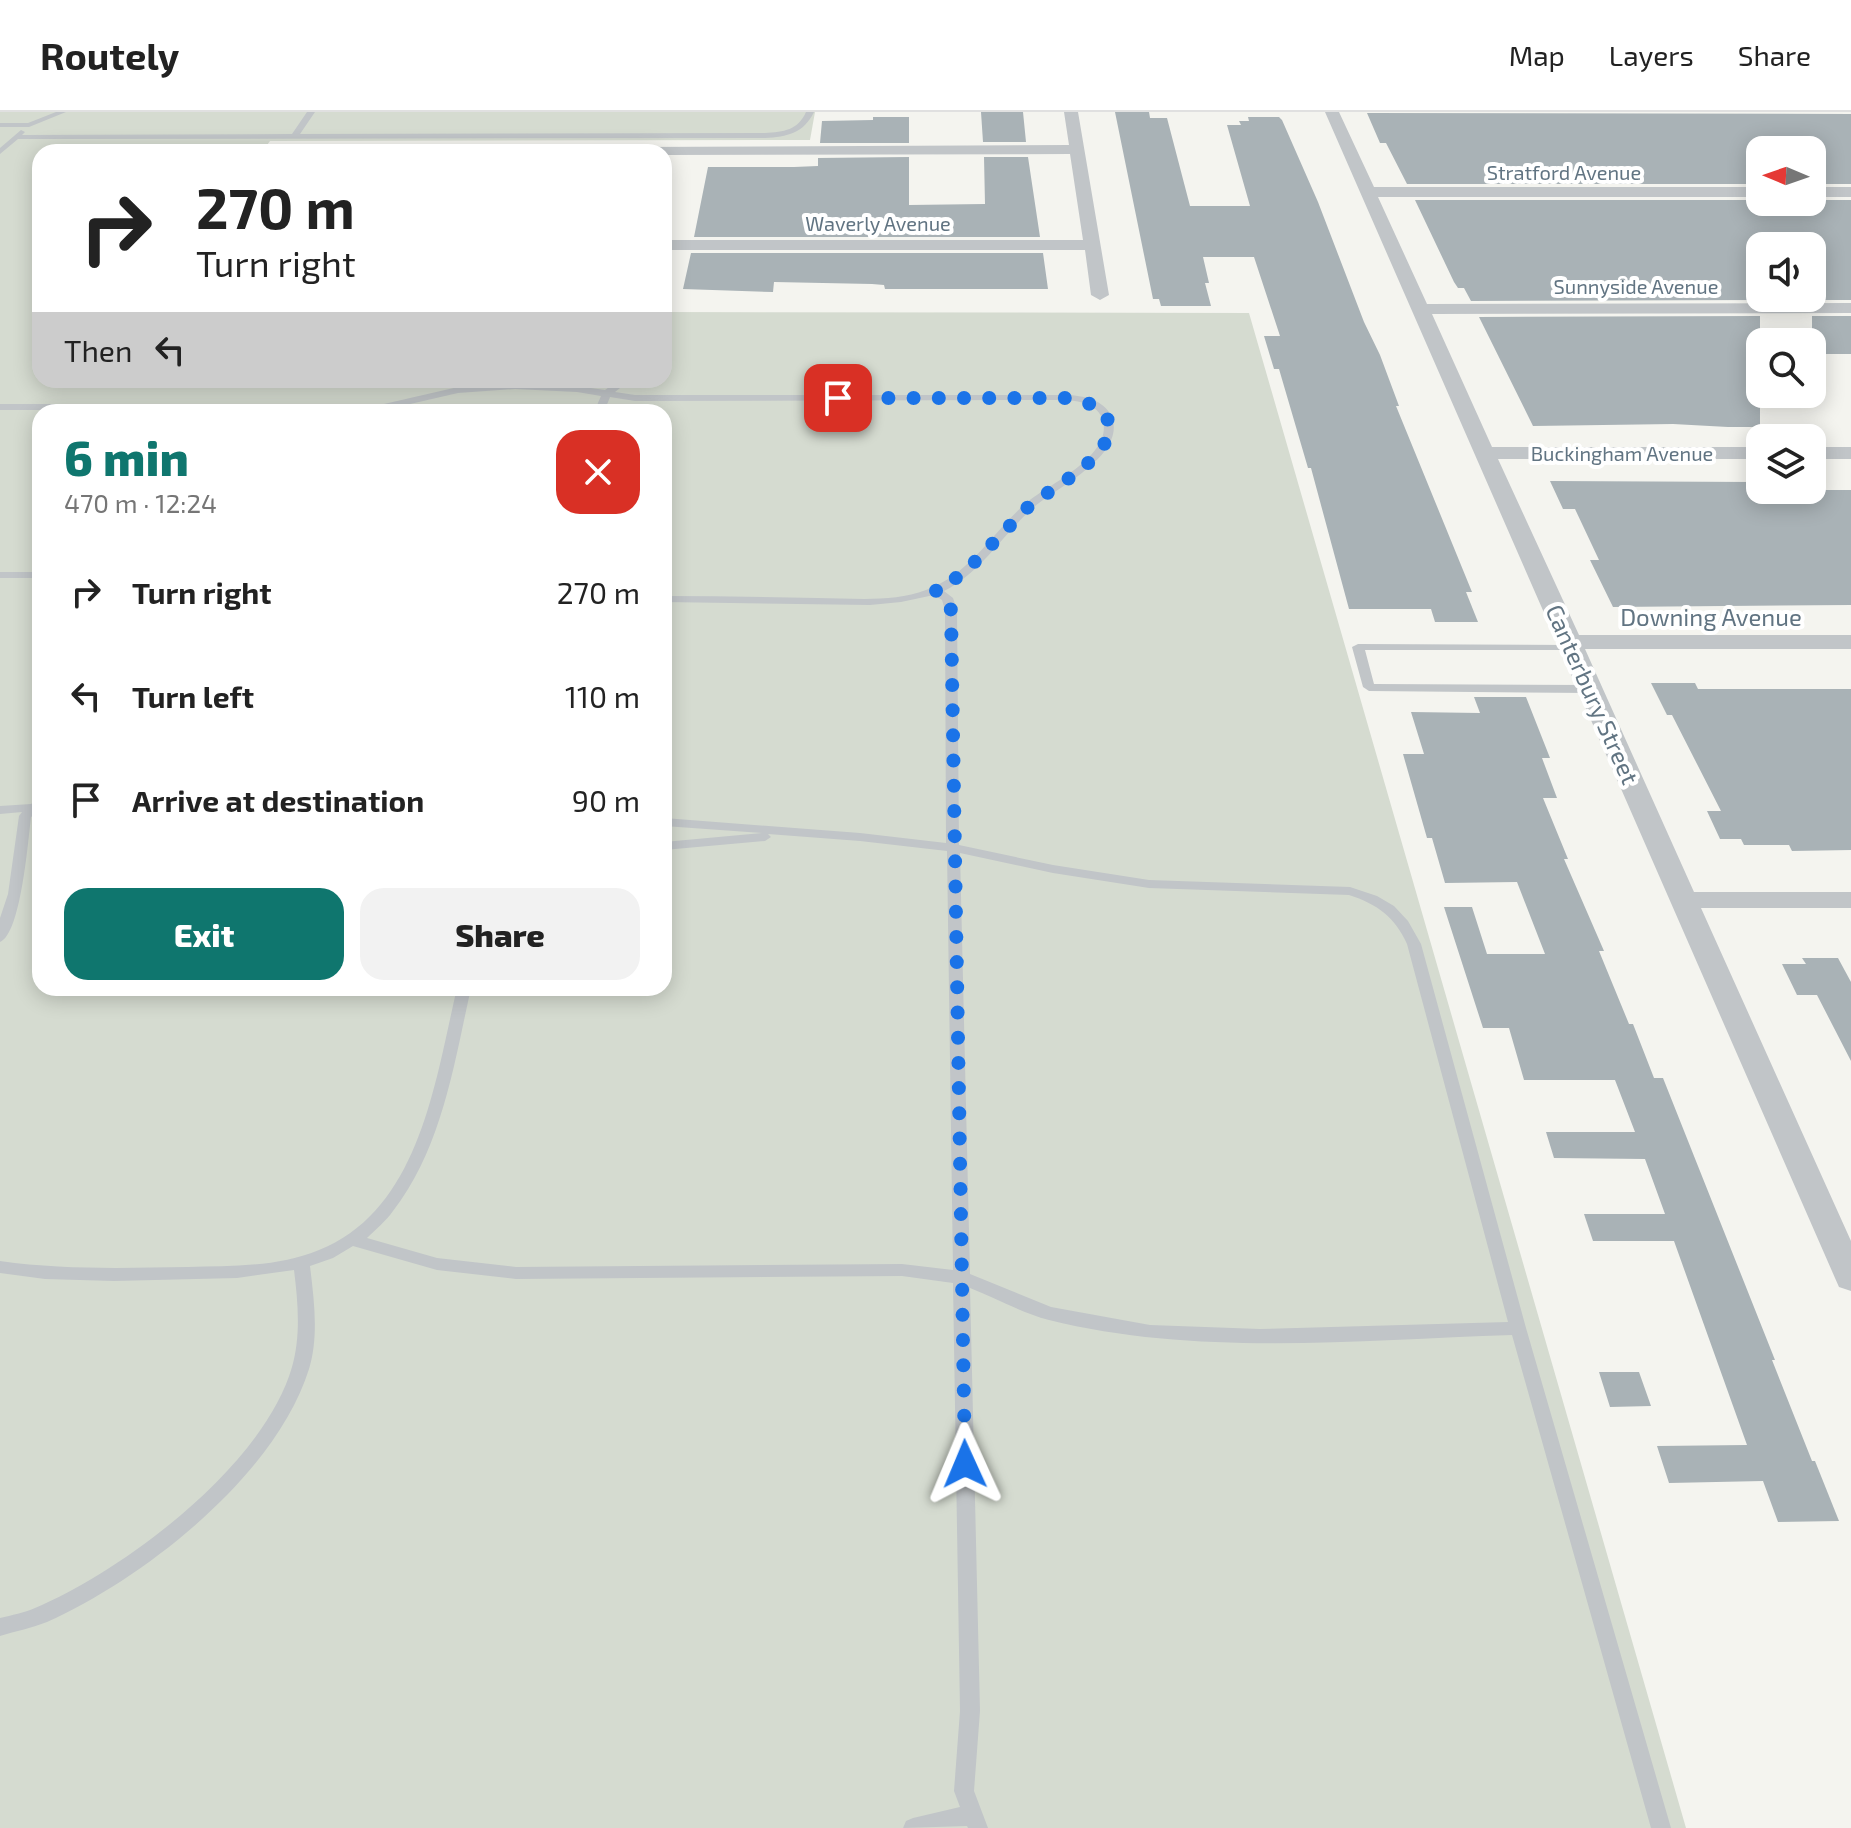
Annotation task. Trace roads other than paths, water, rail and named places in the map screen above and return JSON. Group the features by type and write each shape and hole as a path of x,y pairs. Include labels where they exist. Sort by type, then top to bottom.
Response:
{"street":[{"path":"1071,112 1100,295"},
{"name":"Canterbury Street","path":"1332,112 1851,1276"},
{"path":"672,151 1077,149"},
{"name":"Stratford Avenue","path":"1368,192 1746,192"},
{"path":"1826,192 1851,192"},
{"name":"Waverly Avenue","path":"672,245 1092,245"},
{"name":"Sunnyside Avenue","path":"1420,309 1851,308"},
{"name":"Buckingham Avenue","path":"1485,453 1746,453"},
{"path":"1826,453 1851,453"},
{"name":"Downing Avenue","path":"1572,645 1851,642"},
{"path":"1684,900 1851,900"}],"lane":[{"path":"0,152 41,112"},
{"path":"0,125 29,125 62,112"},
{"path":"295,136 311,112"},
{"path":"17,137 769,136 797,131 810,112"},
{"path":"425,404 442,388"},
{"path":"398,404 458,390 486,388"},
{"path":"556,388 655,398 1051,397 1086,401 1105,412 1109,429 1098,454 1084,468 1030,505 963,574 935,590 870,602 672,599"},
{"path":"602,404 606,394 614,388"},
{"path":"0,407 32,407"},
{"path":"0,575 32,575"},
{"path":"913,1828 975,1822 964,1791 970,1711 951,603 935,590"},
{"path":"1572,645 1358,647 1369,687 1590,689"},
{"path":"0,810 32,806"},
{"path":"0,938 15,894 25,816 32,810"},
{"path":"672,823 953,848 1053,869 1149,884 1350,891 1369,896 1397,913 1407,926 1414,944 1518,1328 1661,1828"},
{"path":"672,845 805,834"},
{"path":"0,1267 62,1274 223,1272 301,1261 328,1254 352,1240 375,1221 396,1196 421,1151 462,996"},
{"path":"352,1240 398,1255 480,1271 902,1270 962,1278 1049,1313 1150,1332 1260,1336 1518,1328"},
{"path":"0,1627 40,1616 90,1591 134,1562 173,1533 251,1454 285,1405 300,1371 307,1336 301,1261"}]}
